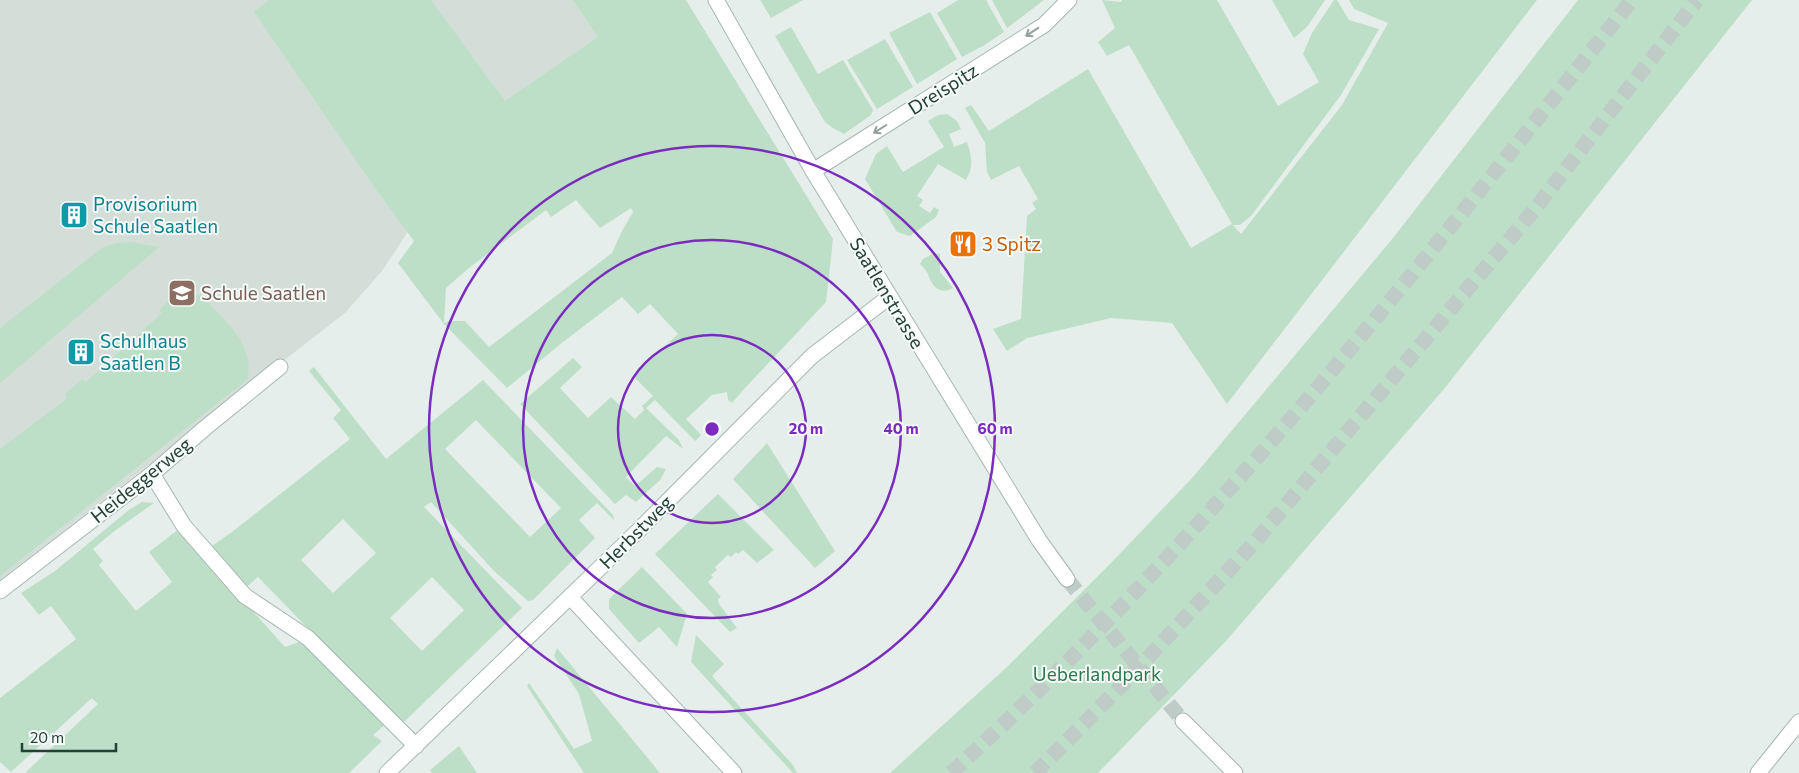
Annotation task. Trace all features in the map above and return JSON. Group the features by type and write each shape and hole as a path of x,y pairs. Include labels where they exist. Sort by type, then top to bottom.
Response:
{"street":[{"name":"Saatlenstrasse","path":"716,0 813,171 1039,540 1067,580"},
{"name":"Dreispitz","path":"813,171 1044,25 1069,0"},
{"name":"Herbstweg","path":"387,773 636,533 812,356 889,296"},
{"name":"Heideggerweg","path":"0,591 152,474 280,367"},
{"path":"152,474 184,526 245,596 308,638 416,746"},
{"path":"570,597 734,773"},
{"path":"1183,722 1235,773"},
{"path":"1758,773 1799,722"}],"shaded area":[{"name":"Schule Saatlen","path":"0,0 626,0 644,34 413,224 382,271 345,313 0,580"}],"green space":[{"path":"269,0 431,0 505,101 598,37 573,0 686,0 833,239 826,302 732,403 728,400 727,392 712,395 686,419 701,435 695,441 655,400 646,408 679,440 683,449 666,436 626,477 635,486 657,467 666,469 660,480 636,502 626,495 615,504 520,404 573,358 582,367 560,388 588,418 611,397 635,419 644,410 642,406 653,396 633,376 678,334 650,304 638,314 622,297 507,388 444,324 398,263 414,241 377,191 254,12","holes":["576,200 600,228 631,208 633,212 612,253 489,347 465,321 449,321 444,323 446,288 469,268 546,210 551,217"]},
{"path":"760,0 803,0 771,18"},
{"path":"958,0 986,0 1004,32 962,57 937,13"},
{"path":"992,0 1044,0 1007,28"},
{"path":"1102,0 1121,2 1122,0 1217,0 1278,106 1319,82 1303,54 1312,33 1334,0 1337,0 1349,20 1379,29 1341,95 1251,216 1240,225 1233,225 1241,234 1342,105 1388,23 1354,9 1349,0 1537,0 1227,404 1172,323 1111,318 1027,338 1007,351 993,329 1021,319 1027,216 1036,209 1032,203 1038,199 1019,166 991,180 987,172 985,143 965,108 971,105 989,131 1088,69 1191,248 1232,224 1129,45 1107,56 1098,42 1115,28"},
{"path":"1272,0 1325,0 1307,27 1294,38"},
{"name":"Ueberlandpark","path":"1578,0 1752,0 1444,389 1226,641 1098,773 890,773 1007,667 1111,563 1193,477 1393,238"},
{"path":"930,12 957,59 917,84 889,33"},
{"path":"791,27 818,74 843,60 873,110 871,115 844,134 825,122 775,36"},
{"path":"885,39 913,87 877,109 847,60"},
{"path":"947,114 957,121 961,129 949,134 954,147 967,142 971,161 969,175 966,180 938,164 917,196 923,200 919,206 930,213 934,207 939,210 936,217 910,236 897,232 865,179 876,154 887,146 903,172 944,147 928,121 938,115"},
{"path":"131,242 159,247 0,383 0,328 103,247 116,243"},
{"path":"934,253 940,254 940,272 953,288 949,290 945,291 935,287 927,271 920,264 923,259"},
{"path":"190,288 197,296 201,294 234,330 244,346 248,359 248,379 0,576 0,449 65,400 67,398 65,394 82,379 85,382 88,380 160,315 162,313 159,310 176,294 179,297"},
{"path":"314,367 386,459 483,380 613,515 614,520 597,503 579,520 595,538 533,600 528,601 494,571 431,502 424,507 522,608 405,721 398,721 258,577 245,588 209,548 350,439 333,418 341,410 309,371","holes":["476,420 561,508 530,537 445,449","343,519 376,553 333,593 301,560","432,577 464,610 422,651 390,618"]},
{"path":"767,443 835,551 815,568 733,479"},
{"path":"718,494 774,550 757,563 743,550 738,554 736,552 731,557 728,555 715,567 717,570 711,575 713,577 708,582 721,597 718,599 719,604 737,628 730,632 655,554"},
{"path":"142,502 154,503 113,532 93,549 103,561 99,565 136,611 172,582 149,552 179,529 285,647 302,641 387,723 373,735 382,741 349,773 27,773 98,704 92,698 11,772 0,762 0,698 76,639 51,606 39,615 21,593 55,571 130,509"},
{"path":"642,567 687,614 677,647 659,627 639,643 609,609 609,599"},
{"path":"696,635 724,664 712,676 793,765 797,773 793,773 691,662"},
{"path":"557,648 660,773 584,773 527,686 529,683 574,749 592,741 579,694 554,656"},
{"path":"459,746 477,773 432,773 430,770"}],"tunnel":[{"path":"951,773 1045,684 1135,592 1222,497 1390,301 1632,0"},
{"path":"1035,773 1132,675 1253,544 1534,210 1697,0"},
{"path":"1067,579 1183,721"}],"place":[{"name":"Provisorium Schule Saatlen","path":"74,215"},
{"name":"3 Spitz","path":"963,244"},
{"name":"Schule Saatlen","path":"182,293"},
{"name":"Schulhaus Saatlen B","path":"81,352"}]}
